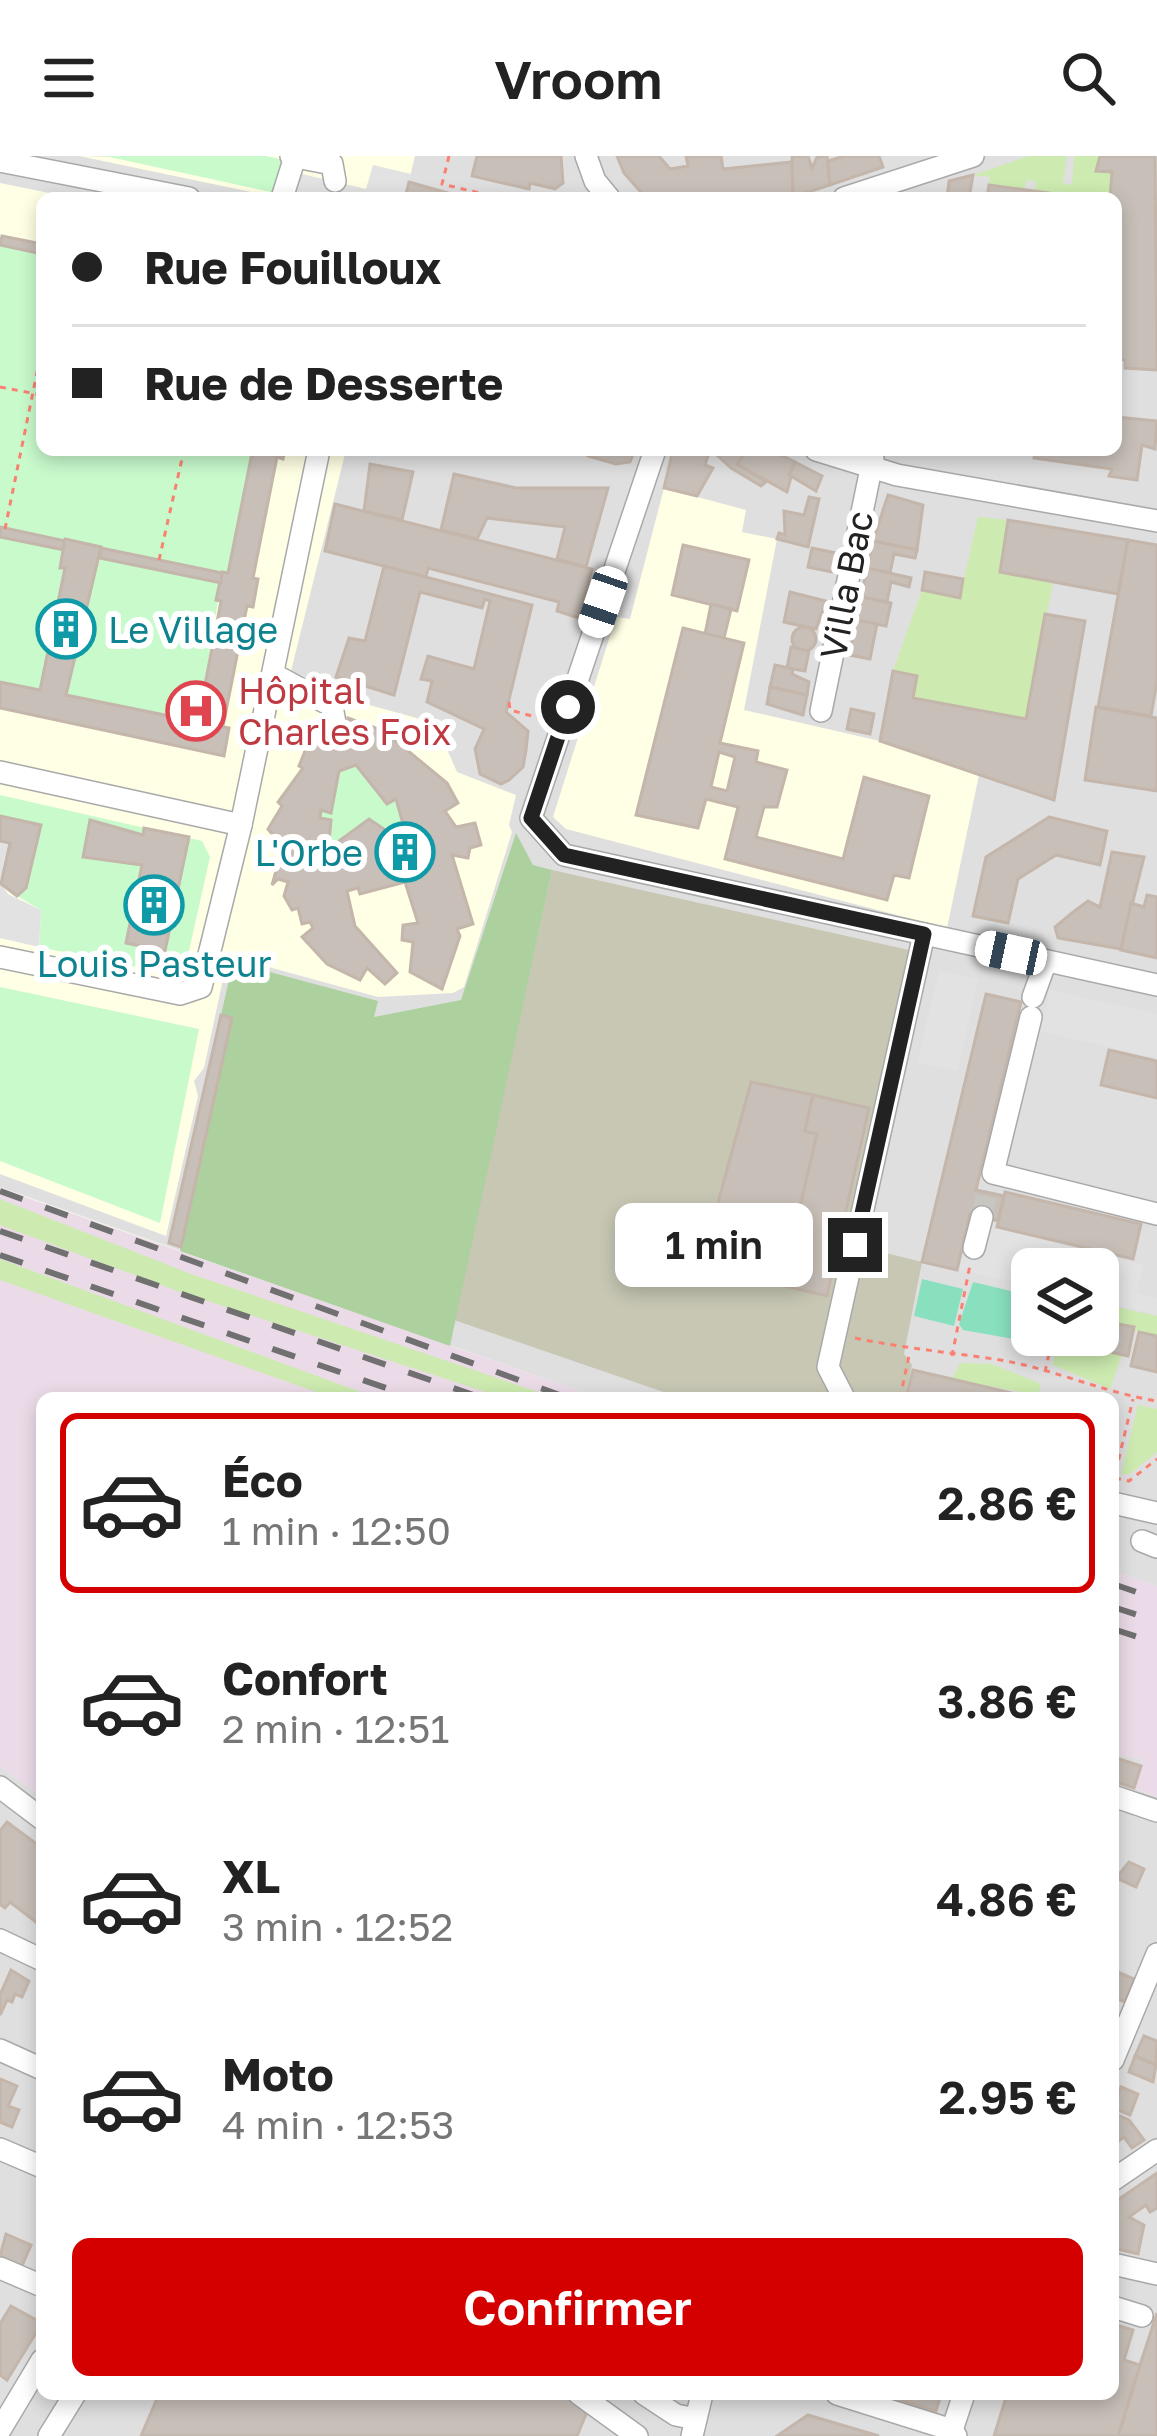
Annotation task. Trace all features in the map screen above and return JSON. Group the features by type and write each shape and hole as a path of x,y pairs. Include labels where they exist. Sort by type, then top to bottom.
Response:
{"street":[{"path":"90,179 96,156"},
{"path":"289,187 293,156 332,164 335,182"},
{"path":"586,156 604,192"},
{"path":"862,192 973,156"},
{"path":"0,161 158,192"},
{"path":"0,957 193,992 206,976 318,456"},
{"path":"653,456 531,818 540,832 564,855 1157,985"},
{"path":"842,456 1157,516"},
{"path":"857,456 872,463"},
{"name":"Villa Bac","path":"821,711 872,463"},
{"path":"273,674 332,706 337,734"},
{"path":"0,772 241,825"},
{"path":"841,1392 828,1367 924,934"},
{"path":"1046,961 990,1183 1157,1214"},
{"path":"974,1248 982,1217"},
{"path":"1119,1504 1155,1507"},
{"path":"0,1786 36,1814"},
{"path":"1119,1798 1157,1811"},
{"path":"0,1940 36,1957"},
{"path":"1119,2046 1157,1954"},
{"path":"0,2050 36,2066"},
{"path":"0,2149 36,2165"},
{"path":"1119,2176 1157,2150"},
{"path":"1119,2265 1157,2274"},
{"path":"0,2268 36,2283"},
{"path":"1119,2309 1142,2316"},
{"path":"0,2429 36,2370"},
{"path":"50,2436 71,2400"},
{"path":"587,2400 637,2436"},
{"path":"653,2400 694,2427"},
{"path":"855,2400 954,2433 962,2400"}],"path":[{"path":"449,156 442,184 475,192"},
{"path":"5,529 36,378"},
{"path":"0,387 36,394"},
{"path":"159,560 183,456"},
{"path":"509,702 510,710 543,718"},
{"path":"952,1358 974,1248"},
{"path":"836,1334 952,1358 995,1359 1115,1392"},
{"path":"901,1392 910,1350"},
{"path":"1045,1374 1049,1356"},
{"path":"1119,1393 1157,1401"},
{"path":"1119,1459 1134,1397"},
{"path":"1119,1480 1130,1481 1157,1459"}],"shaded area":[{"path":"0,156 1157,156 1157,1586 1119,1573 1119,1392 583,1392 0,1187"},
{"path":"79,156 288,161 265,156 415,156 406,192 251,192"},
{"path":"373,165 411,174 406,192 293,192 298,173 366,189"},
{"name":"Hôpital Charles Foix","path":"0,183 44,192 36,192 36,456 345,456 291,671 362,703 424,720 438,729 457,772 516,795 509,825 512,832 464,987 453,993 378,997 228,956 204,1068 194,1081 198,1096 166,1236 0,1174"},
{"path":"664,488 746,510 742,532 777,539 744,710 880,741 979,775 947,928 566,829 553,817 616,617 630,619"},
{"path":"0,841 10,843 1,884 8,894 41,910 39,947 0,938"},
{"path":"552,870 909,950 817,1371 828,1392 664,1392 454,1320"},
{"path":"939,970 978,979 958,1071 917,1063"},
{"path":"1050,990 1157,1014 1157,1058 1040,1031"},
{"path":"0,1187 583,1392 36,1392 36,1793 0,1766"},
{"path":"970,1222 1075,1248 1011,1248 1011,1281 959,1270"},
{"path":"866,1248 922,1262 904,1354 912,1365 906,1392 853,1392 838,1363"},
{"path":"1119,1259 1144,1265 1136,1293 1157,1299 1157,1315 1119,1306"},
{"path":"1119,1573 1157,1586 1157,1796 1135,1789 1142,1759 1119,1755"},
{"path":"1119,1755 1142,1759 1135,1789 1157,1796 1157,2436 0,2436 0,1766 36,1793 36,2400 1119,2400"}],"green space":[{"path":"105,156 265,156 288,161 280,192"},
{"path":"1029,156 1067,156 1063,183 1072,185 1074,156 1100,156 1096,171 1112,172 1110,192 1035,191 1036,182 1027,180 1024,190 989,185 990,177 973,175"},
{"path":"0,245 36,254 36,456 251,456 228,573 0,527"},
{"path":"978,517 1008,520 1000,572 1053,582 1026,719 913,698 893,671 922,590 960,597"},
{"path":"0,537 64,550 60,567 65,568 40,690 0,682"},
{"path":"100,558 221,583 198,721 66,695 91,574 96,574"},
{"path":"356,765 396,799 407,838 397,838 369,819 340,841 342,850 327,865 330,821 320,818 321,810 331,812 339,771"},
{"path":"0,795 202,841 210,857 186,964 172,973 39,947 41,910 17,896 26,887 41,825 0,816"},
{"path":"516,833 533,865 552,870 450,1346 180,1251 232,1019 221,1015 233,962 378,1001 374,1017 461,1000"},
{"path":"0,987 199,1029 160,1223 0,1161"},
{"path":"0,1199 191,1274 538,1392 486,1392 180,1292 0,1225"},
{"path":"0,1259 361,1392 316,1392 0,1280"},
{"path":"922,1279 963,1289 954,1326 914,1316"},
{"path":"973,1282 1011,1291 1011,1339 963,1330 959,1324"},
{"path":"1119,1308 1157,1316 1157,1336 1119,1325"},
{"path":"1122,1355 1110,1389 1053,1365 1054,1356"},
{"path":"960,1363 992,1364 1041,1384 1039,1392 1022,1392 952,1379"},
{"path":"1138,1405 1157,1409 1157,1452 1130,1474 1121,1474"}],"building":[{"path":"477,156 561,156 563,183 555,189 530,183 529,189 472,176"},
{"path":"617,156 659,156 670,169 688,166 686,156 721,156 723,169 792,162 793,192 641,192"},
{"path":"792,156 808,156 812,168 817,157 827,156 830,185 793,192"},
{"path":"879,156 883,167 830,185 828,161"},
{"path":"1100,156 1155,156 1157,370 1125,368 1122,360 1122,192 1110,192 1112,172 1096,171"},
{"path":"973,175 970,192 948,192 949,181"},
{"path":"409,182 444,192 406,192"},
{"path":"989,185 1041,192 988,192"},
{"path":"2,236 36,243 36,253 0,245"},
{"path":"1122,418 1157,421 1155,449 1142,445 1137,480 1109,476 1112,469 1034,458 1122,456"},
{"path":"251,456 284,456 277,457 253,578 258,579 253,607 247,606 223,726 198,721 221,601 216,600 222,572 228,573"},
{"path":"588,456 632,456 630,462 616,464"},
{"path":"672,456 708,456 705,465 713,468 697,496 664,488"},
{"path":"718,456 743,456 737,464 766,482 761,486"},
{"path":"743,456 783,456 795,462 787,492 737,464"},
{"path":"795,462 822,476 816,491 789,475"},
{"path":"370,464 413,472 402,520 364,511"},
{"path":"454,474 516,488 608,488 586,567 557,559 565,527 487,518 477,539 441,530"},
{"path":"888,495 923,505 917,550 873,541"},
{"path":"809,497 819,499 808,547 777,539 779,533 785,535 784,511 804,515"},
{"path":"335,504 592,569 579,618 557,611 559,602 428,568 426,577 325,551"},
{"path":"1008,520 1128,540 1118,594 1000,572"},
{"path":"0,527 65,541 64,550 0,537"},
{"name":"Le Village","path":"65,539 101,547 66,695 229,728 224,756 0,708 0,682 40,690 65,568 60,568"},
{"path":"1128,540 1157,545 1157,681 1151,716 1098,707"},
{"path":"873,541 917,550 915,558 894,554 890,573 867,568"},
{"path":"683,545 749,560 737,611 672,595"},
{"path":"101,548 222,573 221,583 100,558"},
{"path":"812,548 836,553 832,572 808,567"},
{"path":"384,566 532,605 506,712 528,731 526,750 523,767 509,780 501,784 480,774 475,749 484,729 427,702 432,681 421,679 428,656 474,669 490,601 485,599 482,608 420,592 394,695 336,677 349,638 365,641"},
{"path":"867,568 911,578 909,587 891,582 887,602 861,597"},
{"path":"925,572 963,579 960,598 922,590"},
{"path":"790,592 826,601 816,629 784,622"},
{"path":"861,597 891,603 886,626 856,620"},
{"path":"711,604 731,609 724,638 705,634"},
{"path":"1045,614 1085,621 1054,800 880,741 893,671 917,676 913,698 1026,719"},
{"path":"856,620 877,624 870,659 849,655"},
{"path":"804,627 813,630 813,648 804,651 795,648 792,639 795,630"},
{"path":"683,628 744,643 720,743 758,751 756,762 787,770 777,807 764,807 756,837 843,859 864,777 929,796 909,878 894,875 887,900 725,859 738,807 706,799 698,828 636,815","holes":["719,752 735,757 727,791 711,787"]},
{"path":"791,647 809,651 805,671 787,668"},
{"path":"775,665 793,669 792,674 809,682 807,695 770,687"},
{"path":"770,687 807,695 803,715 767,704"},
{"path":"1096,707 1157,718 1157,791 1085,780"},
{"path":"851,709 874,714 870,734 847,729"},
{"name":"L'Orbe","path":"348,718 384,731 447,783 458,803 445,811 456,827 475,823 481,845 470,848 468,858 452,855 473,924 457,929 460,936 442,989 410,972 413,942 402,940 403,925 418,923 405,882 360,894 358,888 347,891 355,926 397,973 385,984 367,968 360,980 327,964 302,937 313,928 310,922 302,924 298,908 292,910 284,896 288,882 278,879 272,885 283,847 268,829 282,806 278,802 303,768 299,766 307,746 323,732 347,727","holes":["356,765 387,804 396,799 407,838 397,838 369,819 339,841 342,850 327,865 331,820 320,818 321,810 331,813 339,771"]},
{"path":"0,816 41,825 26,888 17,896 1,884 10,843 0,841"},
{"path":"1049,817 1107,831 1100,865 1056,855 1018,879 1008,923 973,916 986,857"},
{"name":"Louis Pasteur","path":"90,820 143,835 144,828 189,837 165,951 126,943 142,865 83,857"},
{"path":"1112,852 1144,857 1121,949 1058,938 1055,927 1088,901 1100,907"},
{"path":"1147,895 1157,897 1157,958 1121,950 1131,903 1144,907"},
{"path":"986,994 1021,1002 976,1190 1004,1196 998,1221 970,1214 957,1270 922,1262"},
{"path":"221,1015 232,1018 181,1247 169,1243"},
{"path":"1109,1050 1157,1061 1157,1098 1101,1085"},
{"path":"751,1082 813,1095 805,1131 817,1134 795,1228 716,1210"},
{"path":"813,1095 869,1108 827,1296 772,1283 775,1270 706,1254 716,1210 795,1228 817,1134 805,1131"},
{"path":"1005,1192 1141,1224 1133,1259 1119,1256 1119,1248 1086,1248 997,1227"},
{"path":"1119,1324 1134,1327 1128,1356 1119,1354"},
{"path":"1139,1332 1157,1336 1157,1372 1131,1366"},
{"path":"913,1370 1007,1392 908,1392"},
{"path":"1119,1759 1141,1766 1134,1788 1119,1783"},
{"path":"7,1822 36,1844 36,1922 10,1902 5,1908 0,1904 0,1831"},
{"path":"1129,1862 1144,1869 1136,1887 1119,1879"},
{"path":"11,1970 29,1981 22,1997 15,1994 12,2002 7,2000 0,2015 0,1995"},
{"path":"1119,1973 1134,1979 1125,2002 1119,2000"},
{"path":"1144,2036 1157,2041 1156,2065 1135,2056"},
{"path":"1135,2056 1156,2065 1153,2082 1129,2072"},
{"path":"0,2079 17,2086 8,2106 19,2110 12,2127 0,2122"},
{"path":"1121,2087 1138,2094 1130,2115 1119,2110"},
{"path":"1119,2116 1129,2120 1144,2140 1132,2148 1124,2137 1119,2141"},
{"path":"1157,2173 1157,2208 1150,2212 1146,2205 1129,2217 1144,2225 1138,2254 1119,2249 1119,2199"},
{"path":"6,2234 31,2245 22,2266 0,2256"},
{"path":"11,2306 36,2320 36,2333 7,2380 0,2375 0,2324"},
{"path":"1157,2313 1157,2436 1118,2436 1140,2365"},
{"path":"1119,2326 1133,2330 1124,2360 1140,2365 1118,2436 994,2436 1005,2400 1119,2400"},
{"path":"156,2400 573,2400 589,2407 577,2436 141,2436"},
{"path":"901,2400 939,2400 936,2411"},
{"path":"808,2415 879,2436 777,2436"}],"tunnel":[{"path":"982,1217 987,1192"}],"railway":[{"path":"0,1191 552,1392"},
{"path":"0,1231 465,1392"},
{"path":"0,1255 398,1392"},
{"path":"1119,1586 1157,1599"},
{"path":"1119,1609 1157,1621"},
{"path":"1119,1631 1157,1643"}],"place":[{"name":"Le Village","path":"66,629"},
{"name":"Hôpital Charles Foix","path":"196,711"},
{"name":"L'Orbe","path":"405,852"},
{"name":"Louis Pasteur","path":"154,905"}],"route":[{"path":"568,707 531,818 564,855 924,934 855,1245"}]}
